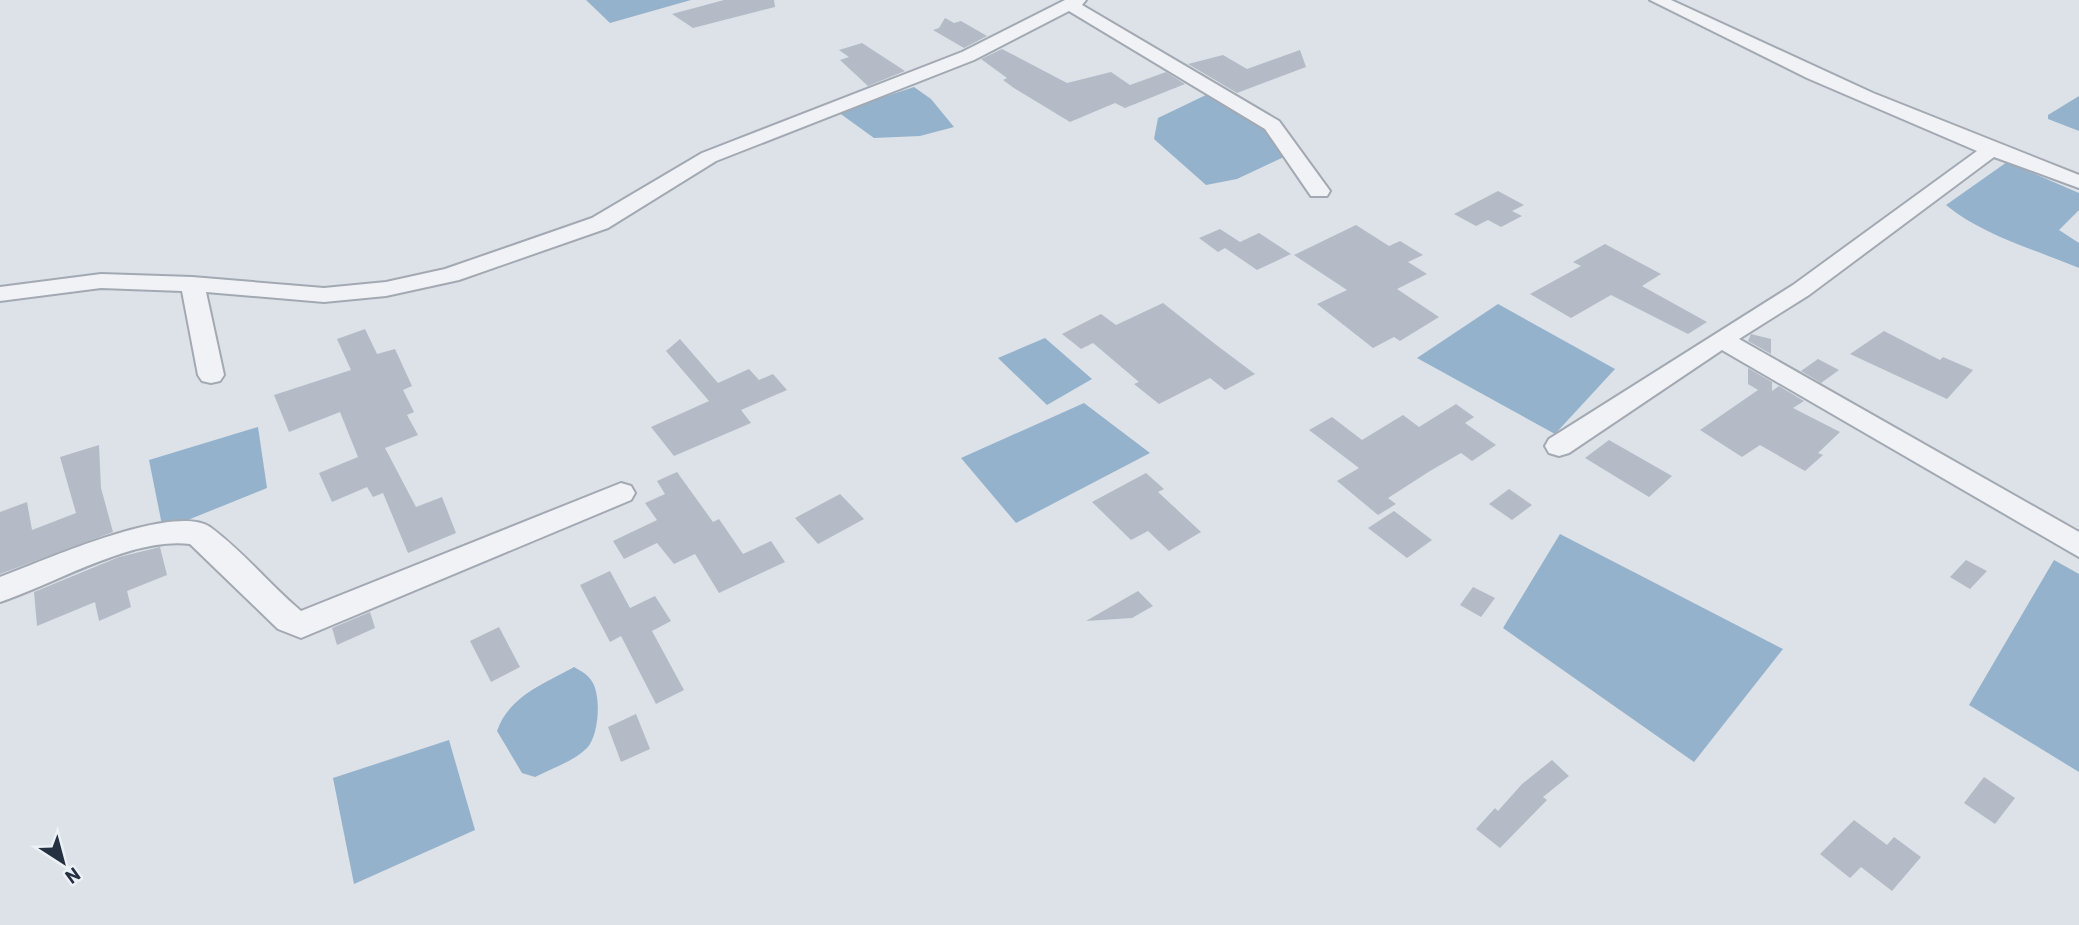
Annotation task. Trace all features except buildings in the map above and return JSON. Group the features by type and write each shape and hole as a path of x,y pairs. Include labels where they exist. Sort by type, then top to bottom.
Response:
{"street":[{"path":"1658,0 1868,101 1989,151 2079,182"},
{"path":"0,294 101,281 192,284 324,295 386,289 451,275 600,223 709,157 968,56 1073,2 1272,125 1319,191"},
{"path":"1559,446 1721,339 1801,290 1989,151"},
{"path":"192,284 211,375"},
{"path":"1721,339 2079,546"},
{"path":"0,590 148,536 190,531 198,534 289,620 301,625 621,493"}],"water":[{"path":"586,0 691,0 610,23"},
{"path":"914,87 931,99 954,127 920,136 874,138 838,112"},
{"path":"1208,94 1250,112 1286,156 1237,179 1206,185 1154,139 1158,118"},
{"path":"2079,96 2079,131 2048,119 2048,115"},
{"path":"2007,162 2079,193 2079,210 2059,230 2079,243 2079,268 1976,225 1946,205"},
{"path":"1498,304 1615,369 1555,434 1417,358"},
{"path":"1045,338 1092,379 1047,405 998,358"},
{"path":"1084,403 1150,453 1016,523 961,458"},
{"path":"258,427 267,488 163,530 149,460"},
{"path":"1560,534 1783,649 1694,762 1503,628"},
{"path":"2054,560 2079,574 2079,772 1969,705"},
{"path":"574,667 589,678 597,695 598,715 591,742 576,757 535,777 522,773 497,731 510,709 519,700"},
{"path":"449,740 475,830 354,884 333,778"}]}
